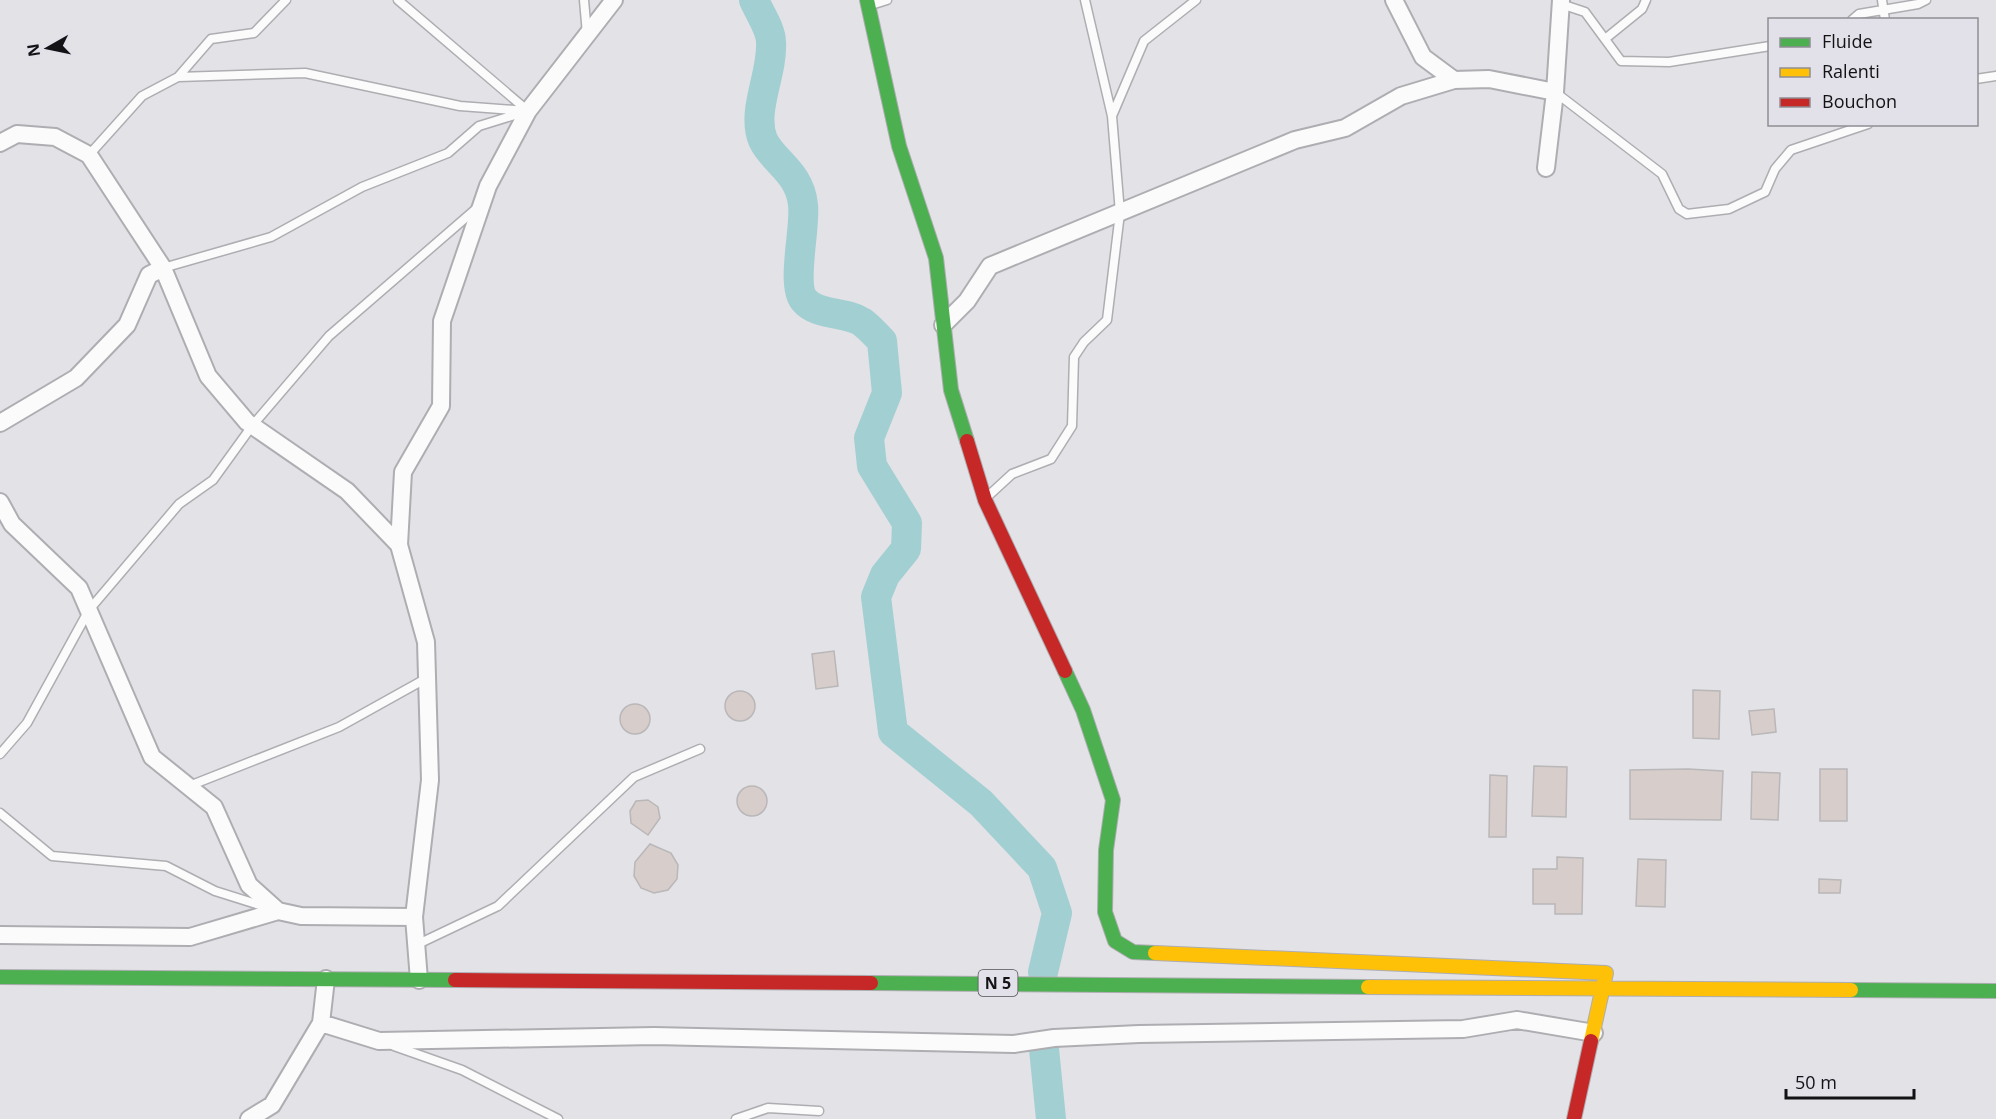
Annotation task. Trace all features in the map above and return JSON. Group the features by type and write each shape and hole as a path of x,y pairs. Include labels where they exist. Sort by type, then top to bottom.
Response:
{"main road":[{"path":"867,3 899,146 936,258 951,390 985,500 1083,710 1113,800 1106,850 1105,912 1115,941 1133,952 1606,973 1575,1119"},
{"name":"N 5","path":"0,977 1996,991"}],"street":[{"path":"419,980 414,917 430,780 426,642 399,545 404,472 441,406 442,321 488,186 528,111 614,0"},
{"path":"1394,0 1423,57 1454,80"},
{"path":"1546,168 1555,92 1561,2"},
{"path":"943,325 967,301 990,266 1295,140 1345,128 1401,96 1454,80 1489,79 1555,92"},
{"path":"0,143 17,134 55,137 89,155 163,268 208,376 252,426 347,491 399,545"},
{"path":"0,423 76,378 127,325 149,275 163,268"},
{"path":"0,502 12,524 79,588 152,757 214,807 249,885 278,911"},
{"path":"0,935 190,937 278,911 301,916 414,917"},
{"path":"251,1118 272,1106 321,1023 326,979"},
{"path":"321,1023 379,1041 654,1036 1014,1044 1054,1038 1139,1034 1463,1029 1517,1020 1594,1033"}],"lane":[{"path":"89,155 142,96 178,77 211,39 254,33 286,0"},
{"path":"398,0 528,111"},
{"path":"584,0 587,34"},
{"path":"867,3 888,0"},
{"path":"985,500 1012,474 1051,459 1072,426 1074,357 1084,342 1107,320 1120,213 1112,116 1085,0"},
{"path":"1112,116 1144,42 1197,0"},
{"path":"1605,39 1642,9 1646,0"},
{"path":"1882,0 1885,18"},
{"path":"1854,18 1859,14 1918,4 1926,0"},
{"path":"1561,2 1585,12 1622,61 1669,63 1768,46"},
{"path":"178,77 305,73 460,106 528,111"},
{"path":"1978,79 1996,76"},
{"path":"1555,92 1662,174 1678,209 1687,214 1729,209 1765,192 1775,169 1791,150 1862,126"},
{"path":"163,268 271,237 362,187 448,153 479,126 528,111"},
{"path":"0,754 27,723 89,610 179,504 213,480 252,426 329,336 482,204"},
{"path":"189,786 339,727 427,678"},
{"path":"416,945 498,906 634,777 700,749"},
{"path":"0,813 52,856 166,866 214,891 278,911"},
{"path":"379,1041 462,1070 558,1119"},
{"path":"736,1119 768,1108 819,1111"}],"building":[{"path":"834,651 838,686 816,689 812,654"},
{"path":"1693,690 1720,691 1719,739 1693,738"},
{"path":"740,691 746,692 754,700 754,712 746,720 740,721 734,720 726,712 725,706 726,700 734,692"},
{"path":"635,704 641,705 649,713 649,725 641,733 635,734 629,733 621,725 620,719 621,713 629,705"},
{"path":"1774,709 1776,732 1752,735 1749,711"},
{"path":"1534,766 1567,767 1566,817 1532,816"},
{"path":"1820,769 1847,769 1847,821 1820,821"},
{"path":"1630,770 1723,771 1721,820 1630,819"},
{"path":"1752,772 1780,773 1778,820 1751,819"},
{"path":"1490,775 1507,776 1506,837 1489,837"},
{"path":"752,786 758,787 766,795 766,807 758,815 752,816 746,815 738,807 737,801 738,795 746,787"},
{"path":"648,800 658,807 660,818 648,835 631,823 630,811 636,801"},
{"path":"650,844 671,853 678,865 677,879 668,890 654,893 641,888 634,876 635,862"},
{"path":"1557,857 1583,858 1582,914 1555,914 1555,904 1533,904 1533,869 1557,869"},
{"path":"1638,859 1666,860 1665,907 1636,906"},
{"path":"1819,879 1841,880 1840,893 1819,893"}],"waterway":[{"path":"754,0 767,26 771,42 769,67 759,117 760,129 767,148 797,184 803,205 800,292 804,300 816,309 855,319 865,324 882,341 887,393 869,438 872,466 907,523 906,549 885,575 876,597 893,732 981,803 1042,868 1057,913 1043,972"},
{"path":"1044,1049 1051,1119"}],"traffic: fast":[{"path":"867,0 899,146 936,258 951,390 967,441"},
{"path":"1065,671 1083,710 1113,800 1106,850 1105,912 1115,941 1133,952 1155,953"},
{"path":"0,977 455,980"},
{"path":"871,983 1368,987"},
{"path":"1851,990 1996,991"}],"traffic: slow":[{"path":"1155,953 1606,973 1591,1041"},
{"path":"1368,987 1851,990"}],"traffic: jam":[{"path":"967,441 985,500 1065,671"},
{"path":"455,980 871,983"},
{"path":"1574,1119 1591,1041"}]}
